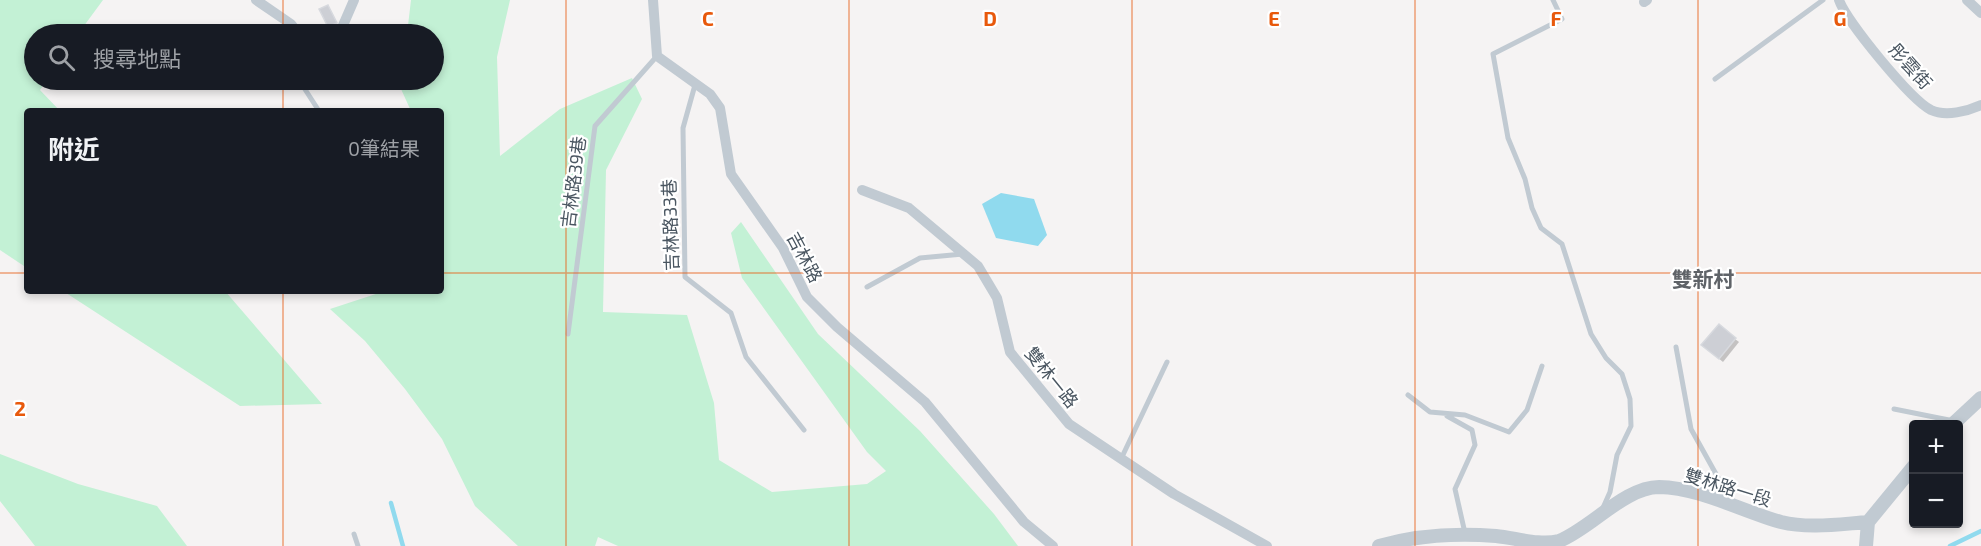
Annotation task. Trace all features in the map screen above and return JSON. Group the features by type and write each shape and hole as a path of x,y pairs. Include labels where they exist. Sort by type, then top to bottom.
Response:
{"street":[{"path":"256,0 291,24"},
{"path":"344,24 354,0"},
{"path":"653,0 657,56"},
{"name":"彤雲街","path":"1839,0 1899,83 1932,111 1968,111 1981,105"},
{"path":"1966,0 1981,13"},
{"name":"吉林路","path":"657,56 710,94 720,108 731,174 783,248 807,297 837,327 925,402 1024,522 1053,546"},
{"name":"雙林一路","path":"862,189 909,208 978,266 997,298 1010,352 1069,424 1174,494 1267,546"},
{"path":"1957,420 1981,398"},
{"path":"1866,546 1868,522 1909,472"},
{"name":"雙林路一段","path":"1378,546 1407,538 1465,535 1498,536 1534,543 1558,542 1627,497 1656,487 1689,491 1784,523 1828,525 1868,522"}],"lane":[{"path":"1553,0 1562,20 1492,54 1508,138 1525,179 1532,208 1541,228 1562,244 1591,334 1606,358 1622,374 1630,399 1631,426 1617,454 1610,492 1599,517"},
{"path":"1715,79 1823,0"},
{"name":"吉林路39巷","path":"568,334 595,126 657,56"},
{"name":"吉林路33巷","path":"695,85 683,128 685,277 730,313 746,357 804,430"},
{"path":"305,90 317,108"},
{"path":"867,287 920,258 965,254"},
{"path":"1676,347 1691,429 1735,507"},
{"path":"1121,459 1167,362"},
{"path":"1408,395 1430,412 1465,415 1509,432 1527,410 1542,366"},
{"path":"1894,410 1940,420"},
{"path":"1444,415 1472,430 1475,445 1455,489 1465,535"},
{"path":"354,534 358,546"}],"green space":[{"path":"0,0 103,0 85,24 24,24 24,90 40,90 57,108 24,108 24,266 0,250"},
{"path":"411,0 510,0 497,57 500,156 560,109 632,78 642,99 606,170 603,312 687,315 714,403 719,460 772,492 867,484 886,471 867,452 742,278 731,233 741,222 818,334 920,431 994,514 1018,546 618,546 598,537 595,546 518,546 475,506 442,439 405,389 365,341 330,309 376,294 444,294 444,108 410,108 401,90 444,90 444,24 408,24"},
{"path":"68,294 228,294 322,404 240,406"},
{"path":"0,454 78,484 157,506 187,546 35,546 0,501"}],"water":[{"path":"1001,193 1034,199 1047,235 1038,246 996,238 982,204"}],"building":[{"path":"328,5 337,23 326,24 319,9"},
{"path":"1719,324 1736,338 1719,359 1701,345"}],"waterway":[{"path":"391,503 403,546"},
{"path":"1950,546 1981,531"}],"district":[{"name":"雙新村","path":"1703,278"}]}
